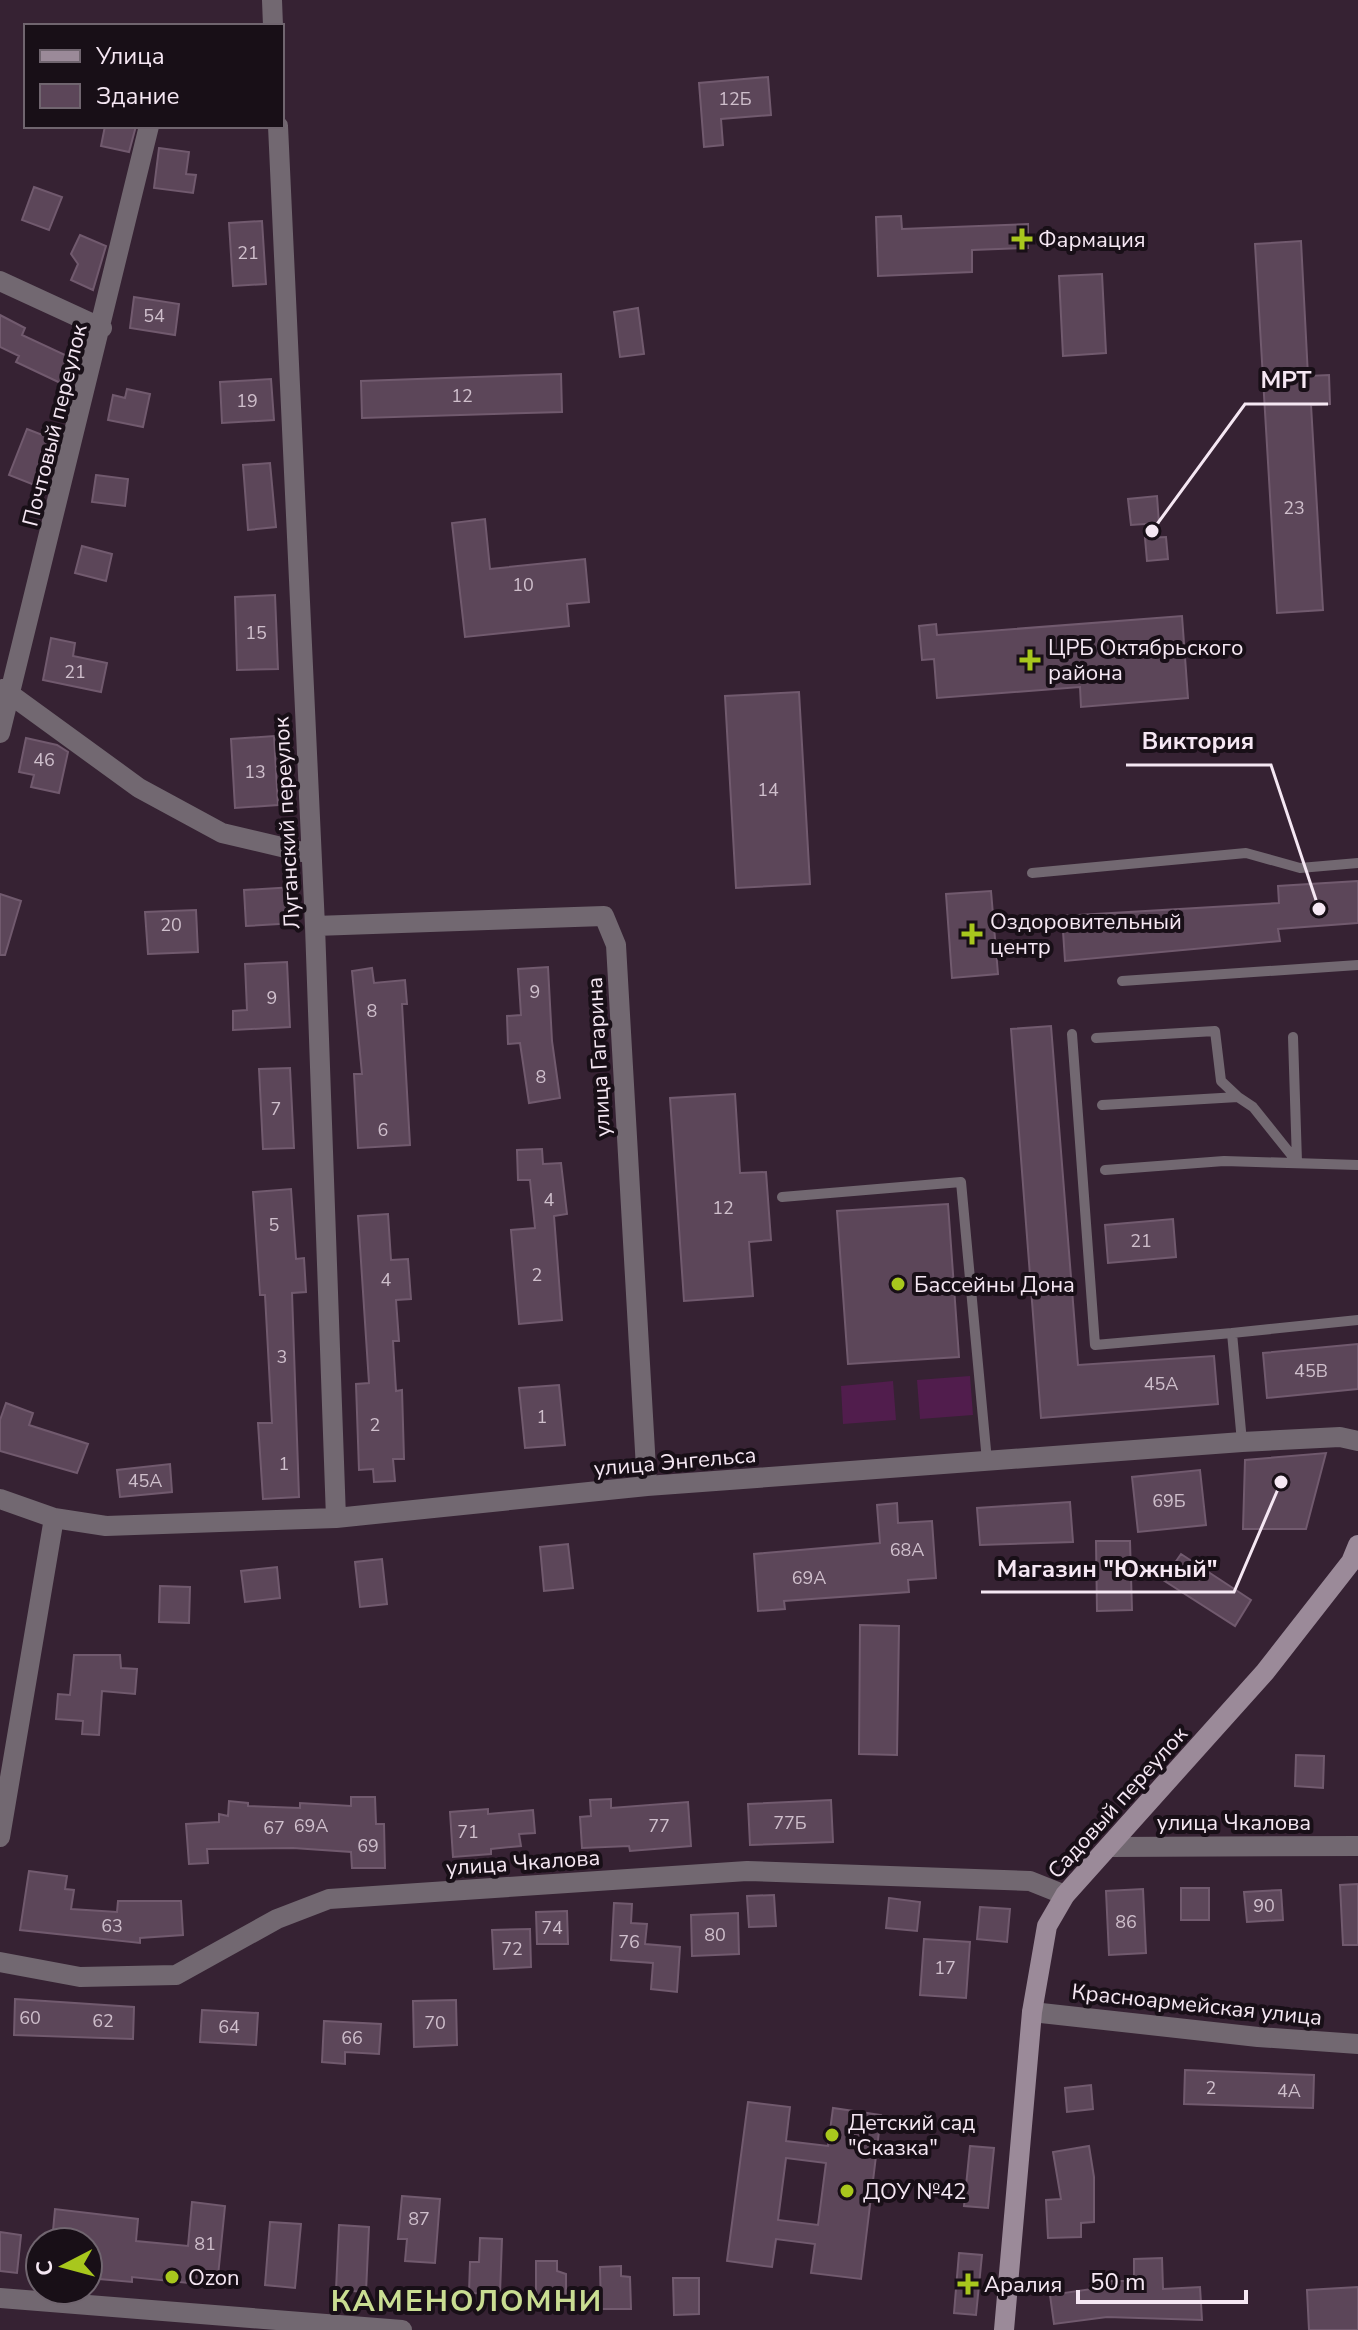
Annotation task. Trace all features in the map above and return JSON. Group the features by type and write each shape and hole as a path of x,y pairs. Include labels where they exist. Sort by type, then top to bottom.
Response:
{"street":[{"path":"272,0 273,24"},
{"name":"Почтовый переулок","path":"0,733 6,690 102,328 149,128"},
{"name":"Луганский переулок","path":"278,128 315,926 336,1518"},
{"path":"0,281 102,328"},
{"path":"6,690 139,788 222,833 311,854"},
{"name":"улица Гагарина","path":"315,926 604,916 616,945 647,1486"},
{"name":"улица Энгельса","path":"0,1499 54,1518 106,1526 336,1518 647,1486 1242,1442 1340,1437 1358,1441"},
{"path":"0,1837 54,1518"},
{"name":"Садовый переулок","path":"1004,2330 1032,2012 1047,1926 1065,1895 1265,1672 1351,1562 1358,1545"},
{"name":"улица Чкалова","path":"1110,1847 1358,1846"},
{"name":"улица Чкалова","path":"0,1962 80,1977 176,1975 277,1919 329,1899 747,1871 1030,1881 1065,1895"},
{"name":"Красноармейская улица","path":"1032,2012 1258,2037 1358,2044"},
{"path":"0,2298 402,2330"}],"lane":[{"path":"1032,873 1246,853 1300,868 1358,863"},
{"path":"1122,981 1358,965"},
{"path":"1096,1038 1215,1031 1221,1081 1253,1107 1297,1162"},
{"path":"1072,1034 1095,1345 1358,1320"},
{"path":"1293,1037 1297,1162"},
{"path":"1102,1105 1238,1097"},
{"path":"1105,1170 1224,1161 1358,1165"},
{"path":"782,1197 961,1182 987,1461"},
{"path":"1232,1333 1242,1442"}],"shaded area":[{"path":"970,1376 973,1415 920,1419 917,1380"},
{"path":"893,1381 896,1420 843,1424 841,1386"}],"building":[{"path":"768,77 771,115 721,119 723,145 704,147 699,83"},
{"path":"105,128 135,128 129,152 101,146"},
{"path":"159,148 189,152 186,174 196,175 193,193 154,188"},
{"path":"34,187 62,197 49,230 22,220"},
{"path":"901,216 902,229 1028,224 1028,248 972,250 972,272 878,276 876,217"},
{"path":"262,221 266,284 233,286 229,223"},
{"path":"80,235 106,246 93,290 71,280 78,264 71,254"},
{"path":"1301,241 1308,376 1329,375 1330,404 1311,405 1323,610 1277,613 1255,244"},
{"path":"1102,274 1106,353 1063,356 1059,276"},
{"path":"134,297 179,304 175,335 130,328"},
{"path":"638,308 644,354 620,357 614,312"},
{"path":"0,315 25,328 22,335 78,361 71,388 16,362 19,356 0,347"},
{"path":"561,374 562,412 362,418 361,381"},
{"path":"271,379 274,420 222,423 220,382"},
{"path":"127,389 150,394 143,427 108,420 113,395 125,398"},
{"path":"27,429 58,441 42,488 9,475"},
{"path":"270,463 276,527 248,530 243,465"},
{"path":"96,475 128,479 125,506 92,502"},
{"path":"1157,496 1159,523 1131,525 1128,499"},
{"path":"485,519 490,569 585,559 589,602 567,604 569,626 465,637 452,523"},
{"path":"1166,537 1168,559 1147,561 1145,538"},
{"path":"82,546 112,554 106,581 75,573"},
{"path":"275,595 278,669 237,670 235,597"},
{"name":"ЦРБ Октябрьского района","path":"1182,616 1188,698 1081,707 1080,687 937,698 934,659 922,660 919,626 936,624 937,635"},
{"path":"51,638 75,643 73,656 107,663 101,692 43,680"},
{"path":"799,692 810,884 736,888 725,696"},
{"path":"274,736 278,805 235,808 231,739"},
{"path":"26,738 57,745 68,752 59,793 31,787 34,775 19,772"},
{"path":"1358,881 1358,923 1278,929 1280,941 1065,961 1062,916 1279,903 1278,886"},
{"path":"294,887 296,923 246,926 244,890"},
{"name":"Оздоровительный центр","path":"991,891 998,974 952,978 946,894"},
{"path":"0,894 21,901 5,955 0,955"},
{"path":"196,910 198,952 148,954 145,912"},
{"path":"287,962 290,1027 233,1030 233,1011 247,1010 245,964"},
{"path":"548,967 552,1041 560,1098 529,1103 520,1043 508,1044 507,1016 521,1015 518,969"},
{"path":"372,968 374,983 405,980 407,1004 402,1004 410,1145 358,1148 354,1074 362,1074 352,971"},
{"path":"1051,1026 1078,1365 1214,1356 1218,1404 1041,1418 1011,1029"},
{"path":"290,1068 294,1148 263,1149 259,1069"},
{"path":"735,1094 740,1173 766,1172 771,1240 749,1242 753,1296 684,1301 670,1098"},
{"path":"542,1149 543,1164 561,1163 567,1214 554,1216 562,1320 519,1324 511,1230 535,1228 530,1180 518,1180 517,1150"},
{"path":"291,1189 296,1259 304,1258 306,1292 292,1293 299,1497 263,1499 258,1423 272,1423 265,1295 260,1295 253,1192"},
{"name":"Бассейны Дона","path":"948,1204 959,1357 848,1364 837,1211"},
{"path":"388,1214 391,1260 408,1259 411,1299 396,1300 399,1341 393,1341 396,1391 402,1390 404,1459 393,1459 395,1481 374,1482 373,1469 359,1470 356,1384 369,1383 358,1216"},
{"path":"1173,1219 1176,1257 1108,1263 1105,1225"},
{"path":"1358,1344 1358,1389 1267,1398 1263,1353"},
{"path":"559,1385 565,1445 525,1448 519,1388"},
{"path":"6,1403 33,1413 29,1425 88,1444 77,1473 0,1451 0,1420"},
{"path":"1326,1453 1306,1529 1243,1529 1245,1460"},
{"path":"170,1464 172,1492 120,1497 117,1470"},
{"path":"1200,1470 1206,1525 1138,1532 1132,1477"},
{"path":"1070,1502 1073,1542 980,1545 977,1508"},
{"path":"897,1503 898,1523 932,1521 936,1578 908,1580 909,1592 784,1601 785,1609 758,1611 754,1554 880,1543 877,1505"},
{"path":"1096,1541 1130,1541 1132,1610 1097,1611"},
{"path":"568,1544 573,1588 544,1591 540,1547"},
{"path":"1181,1554 1251,1600 1235,1626 1163,1580"},
{"path":"382,1559 387,1604 360,1607 355,1562"},
{"path":"277,1567 280,1598 245,1602 241,1571"},
{"path":"160,1586 190,1587 189,1623 159,1622"},
{"path":"860,1625 899,1626 897,1755 859,1754"},
{"path":"74,1655 120,1655 121,1668 137,1669 135,1694 102,1691 99,1735 82,1734 83,1721 56,1719 58,1694 70,1695"},
{"path":"1296,1755 1324,1756 1323,1788 1295,1786"},
{"path":"351,1797 375,1797 376,1824 384,1824 385,1868 352,1868 351,1852 293,1848 207,1849 208,1863 189,1864 186,1824 219,1822 219,1814 228,1816 229,1801 248,1803 248,1806 300,1808 300,1803 351,1806"},
{"path":"611,1799 611,1808 688,1802 691,1846 630,1851 629,1846 582,1848 580,1817 591,1816 590,1800"},
{"path":"831,1800 833,1842 750,1845 748,1804"},
{"path":"488,1809 488,1814 533,1810 535,1833 519,1834 521,1846 491,1849 491,1854 453,1857 450,1812"},
{"path":"29,1871 67,1876 65,1889 74,1890 71,1909 117,1912 118,1901 181,1901 183,1935 140,1938 140,1943 20,1930"},
{"path":"1358,1884 1358,1945 1343,1945 1340,1885"},
{"path":"1181,1888 1209,1888 1209,1920 1181,1920"},
{"path":"1143,1889 1146,1953 1109,1955 1106,1891"},
{"path":"1281,1890 1283,1920 1247,1922 1244,1892"},
{"path":"774,1895 776,1926 749,1927 747,1896"},
{"path":"889,1898 920,1902 917,1931 886,1928"},
{"path":"614,1903 632,1904 631,1923 647,1924 645,1944 680,1947 677,1992 651,1989 653,1963 611,1960"},
{"path":"980,1907 1010,1909 1007,1942 977,1939"},
{"path":"567,1911 568,1944 537,1944 536,1912"},
{"path":"738,1913 739,1954 692,1956 691,1915"},
{"path":"530,1929 531,1967 494,1969 492,1930"},
{"path":"924,1939 970,1942 966,1998 920,1995"},
{"path":"15,1999 134,2007 133,2039 14,2035"},
{"path":"456,2000 457,2045 414,2047 413,2001"},
{"path":"202,2010 258,2013 256,2045 200,2042"},
{"path":"324,2021 381,2024 379,2054 345,2052 345,2064 322,2062"},
{"path":"1185,2070 1314,2075 1313,2108 1184,2104"},
{"path":"1091,2085 1093,2109 1067,2112 1065,2088"},
{"name":"ДОУ №42","path":"748,2102 790,2107 786,2141 828,2146 833,2108 881,2115 861,2279 811,2273 815,2244 776,2239 772,2267 727,2261","holes":["786,2158 826,2163 818,2225 778,2220"]},
{"path":"970,2146 994,2148 988,2208 964,2206"},
{"path":"1089,2146 1094,2177 1094,2222 1081,2223 1081,2237 1048,2238 1046,2200 1061,2199 1053,2152"},
{"path":"402,2196 440,2199 435,2263 405,2261 407,2239 398,2239"},
{"path":"192,2202 225,2206 217,2286 132,2277 132,2282 104,2279 104,2226 53,2226 55,2209 138,2219 136,2241 188,2246"},
{"path":"270,2222 301,2224 295,2288 265,2285"},
{"path":"339,2225 369,2227 366,2292 336,2290"},
{"path":"0,2232 21,2235 17,2273 0,2271"},
{"path":"480,2238 502,2239 500,2294 469,2293 470,2262 479,2262"},
{"name":"Аралия","path":"959,2253 982,2255 976,2315 954,2313"},
{"path":"1162,2258 1163,2289 1200,2287 1202,2320 1107,2317 1054,2324 1050,2295 1092,2289 1092,2281 1134,2281 1134,2259"},
{"path":"536,2261 557,2261 557,2271 566,2274 566,2304 536,2304"},
{"path":"621,2266 621,2276 630,2277 631,2309 601,2309 600,2267"},
{"path":"673,2278 699,2278 699,2314 674,2315"},
{"path":"1358,2287 1358,2330 1309,2330 1307,2290"}],"place":[{"name":"Фармация","path":"1022,239"},
{"name":"МРТ","path":"1152,531"},
{"name":"ЦРБ Октябрьского района","path":"1030,660"},
{"name":"Виктория","path":"1319,909"},
{"name":"Оздоровительный центр","path":"972,934"},
{"name":"Бассейны Дона","path":"898,1284"},
{"name":"Магазин \"Южный\"","path":"1281,1482"},
{"name":"Детский сад \"Сказка\"","path":"832,2135"},
{"name":"ДОУ №42","path":"847,2191"},
{"name":"Ozon","path":"172,2277"},
{"name":"Аралия","path":"968,2284"}],"district":[{"name":"КАМЕНОЛОМНИ","path":"467,2301"}]}
